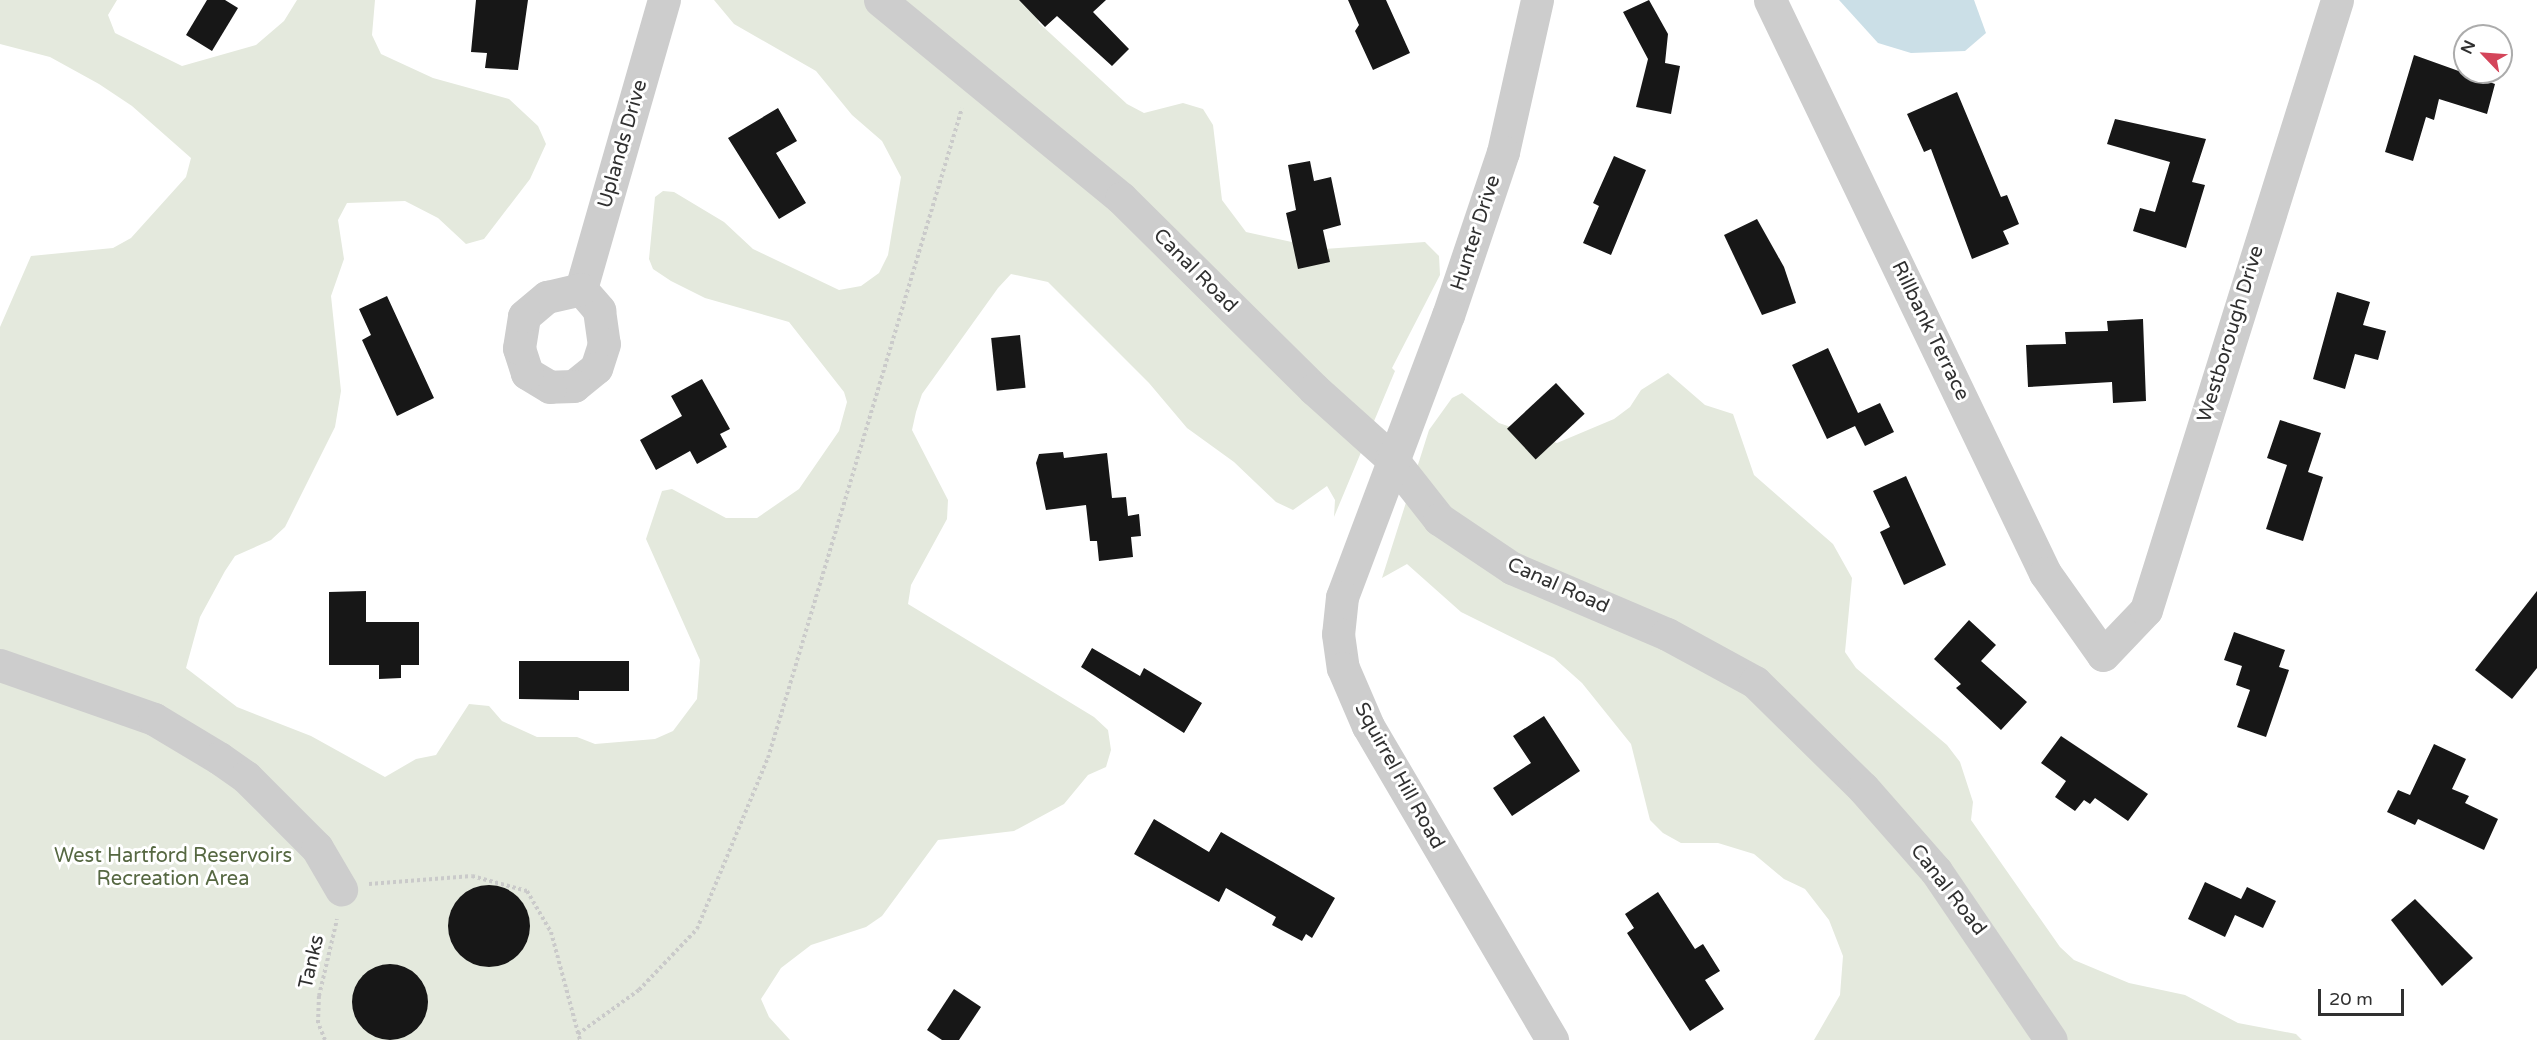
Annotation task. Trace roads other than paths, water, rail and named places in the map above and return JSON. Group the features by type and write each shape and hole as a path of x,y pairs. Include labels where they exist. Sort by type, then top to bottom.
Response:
{"street":[{"name":"Uplands Drive","path":"581,289 664,0"},
{"name":"Canal Road","path":"880,0 971,79 1121,198 1314,389 1391,458 1439,519 1512,568 1667,634 1755,682 1863,788 1936,871 2051,1040"},
{"name":"Hunter Drive","path":"1391,458 1481,222 1503,152 1537,0"},
{"name":"Rillbank Terrace","path":"1770,0 2045,573 2103,655"},
{"name":"Westborough Drive","path":"2103,655 2146,610 2337,0"},
{"name":"Squirrel Hill Road","path":"1391,458 1342,597 1338,634 1342,668 1368,726 1552,1040"},
{"path":"0,665 154,719 219,758 246,777 317,848 341,889"}],"park label":[{"name":"West Hartford Reservoirs Recreation Area","path":"173,868"}]}
